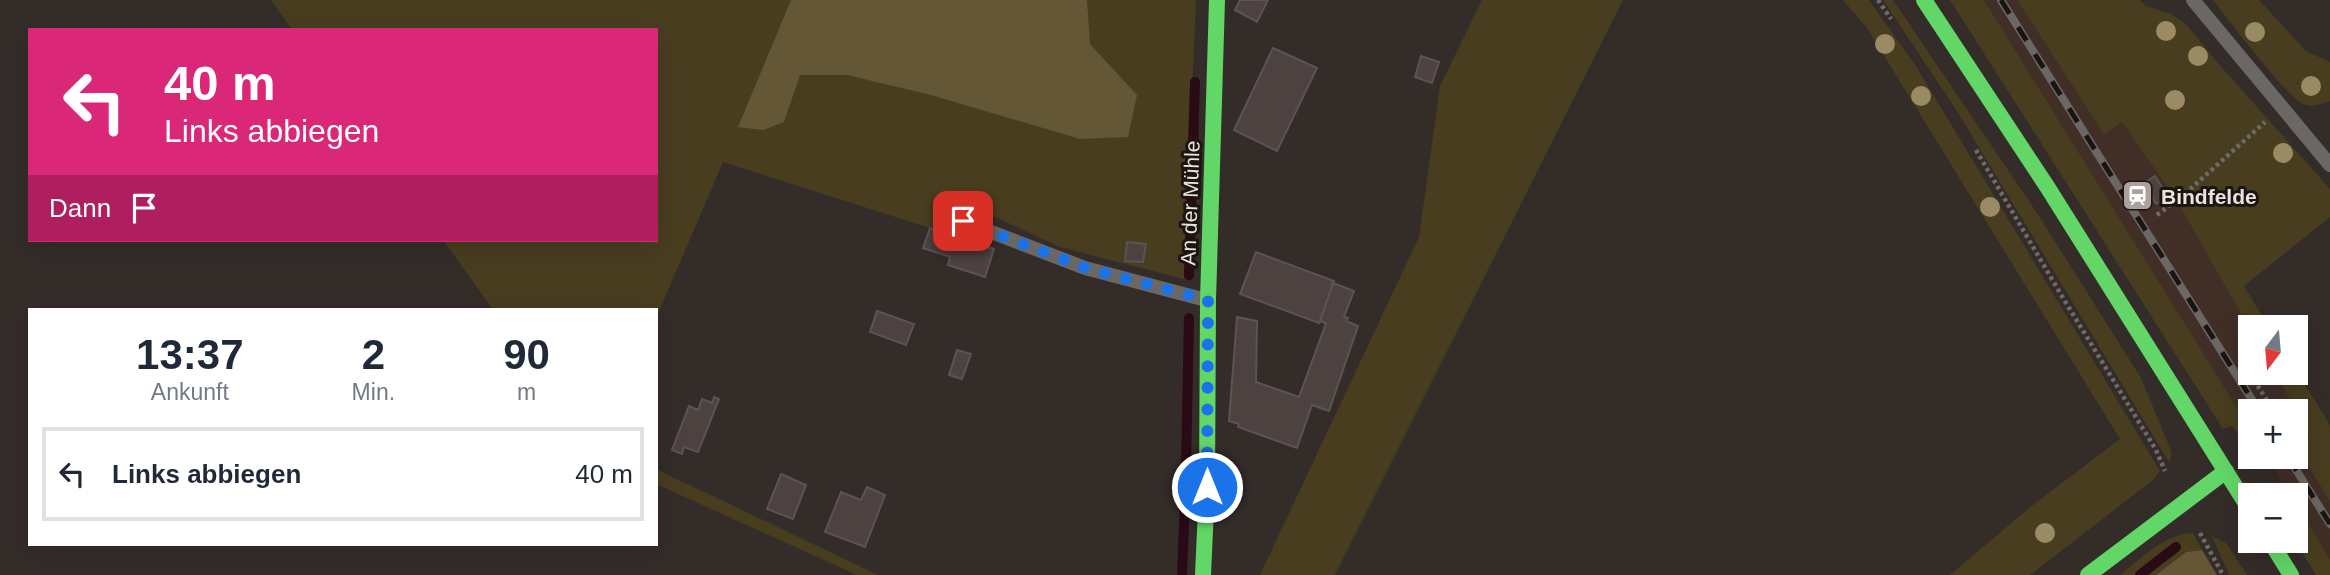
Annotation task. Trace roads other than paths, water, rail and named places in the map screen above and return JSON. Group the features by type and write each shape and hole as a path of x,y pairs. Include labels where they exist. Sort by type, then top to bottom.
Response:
{"street":[{"name":"An der Mühle","path":"1203,575 1217,0"},
{"path":"1924,0 2048,188 2238,490"},
{"path":"2088,575 2226,471"},
{"path":"2277,553 2291,575"}],"lane":[{"path":"2193,0 2330,165"},
{"path":"963,221 1086,268 1208,300"}],"waterway":[{"path":"1189,275 1195,82"},
{"path":"1186,466 1189,318"},
{"path":"1182,575 1185,501"},
{"path":"2140,575 2176,547"}],"railway":[{"path":"2001,0 2251,399"},
{"path":"2296,469 2330,524"}],"place":[{"name":"Bindfelde","path":"2138,196"}]}
